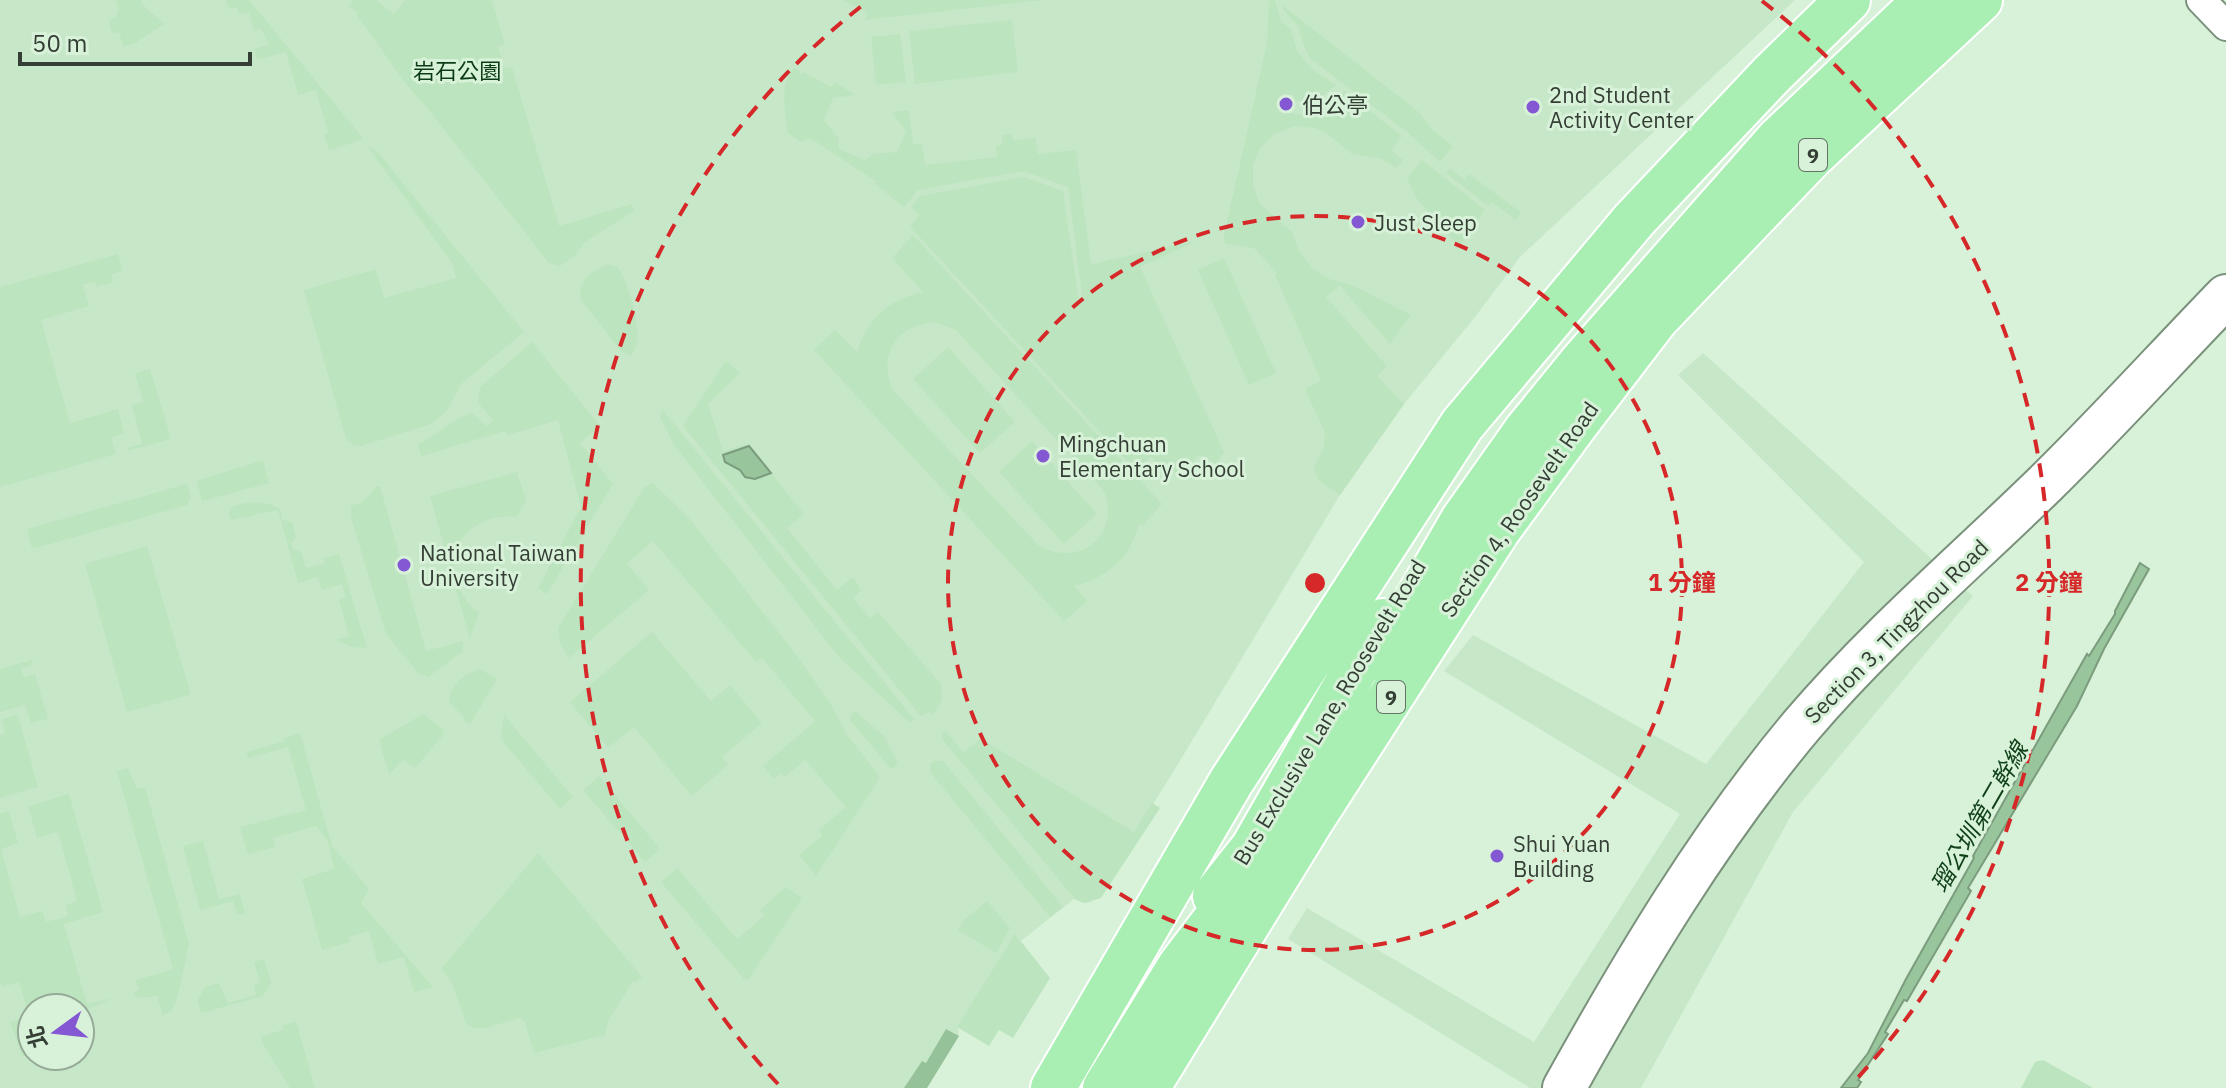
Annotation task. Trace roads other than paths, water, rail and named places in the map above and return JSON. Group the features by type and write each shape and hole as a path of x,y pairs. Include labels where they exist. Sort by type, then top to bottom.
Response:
{"main road":[{"name":"9","path":"1053,1088 1231,782 1462,425 1558,308 1707,141 1848,0"},
{"name":"Bus Exclusive Lane, Roosevelt Road","path":"1486,452 1605,305 1728,171 1905,0"},
{"name":"Bus Exclusive Lane, Roosevelt Road","path":"1105,1088 1180,966 1264,855 1463,520 1526,431 1778,140 1926,0"},
{"name":"Section 4, Roosevelt Road","path":"1147,1088 1311,821 1498,530 1656,319 1811,157 1980,0"},
{"name":"Bus Exclusive Lane, Roosevelt Road","path":"1088,1088 1167,958 1253,848 1416,564 1486,452 1558,308"},
{"name":"Bus Exclusive Lane, Roosevelt Road","path":"1554,398 1656,319"}],"street":[{"path":"2201,0 2226,26"},
{"name":"Section 3, Tingzhou Road","path":"1566,1087 1636,960 1734,813 1802,725 1924,595 2048,481 2226,296"}],"place":[{"name":"伯公亭","path":"1286,104"},
{"name":"2nd Student Activity Center","path":"1533,107"},
{"name":"Just Sleep","path":"1358,222"},
{"name":"Mingchuan Elementary School","path":"1043,456"},
{"name":"National Taiwan University","path":"404,565"},
{"name":"Shui Yuan Building","path":"1497,856"}],"park label":[{"name":"岩石公園","path":"457,70"}],"water label":[{"name":"瑠公圳第二幹線","path":"1979,817"}]}
